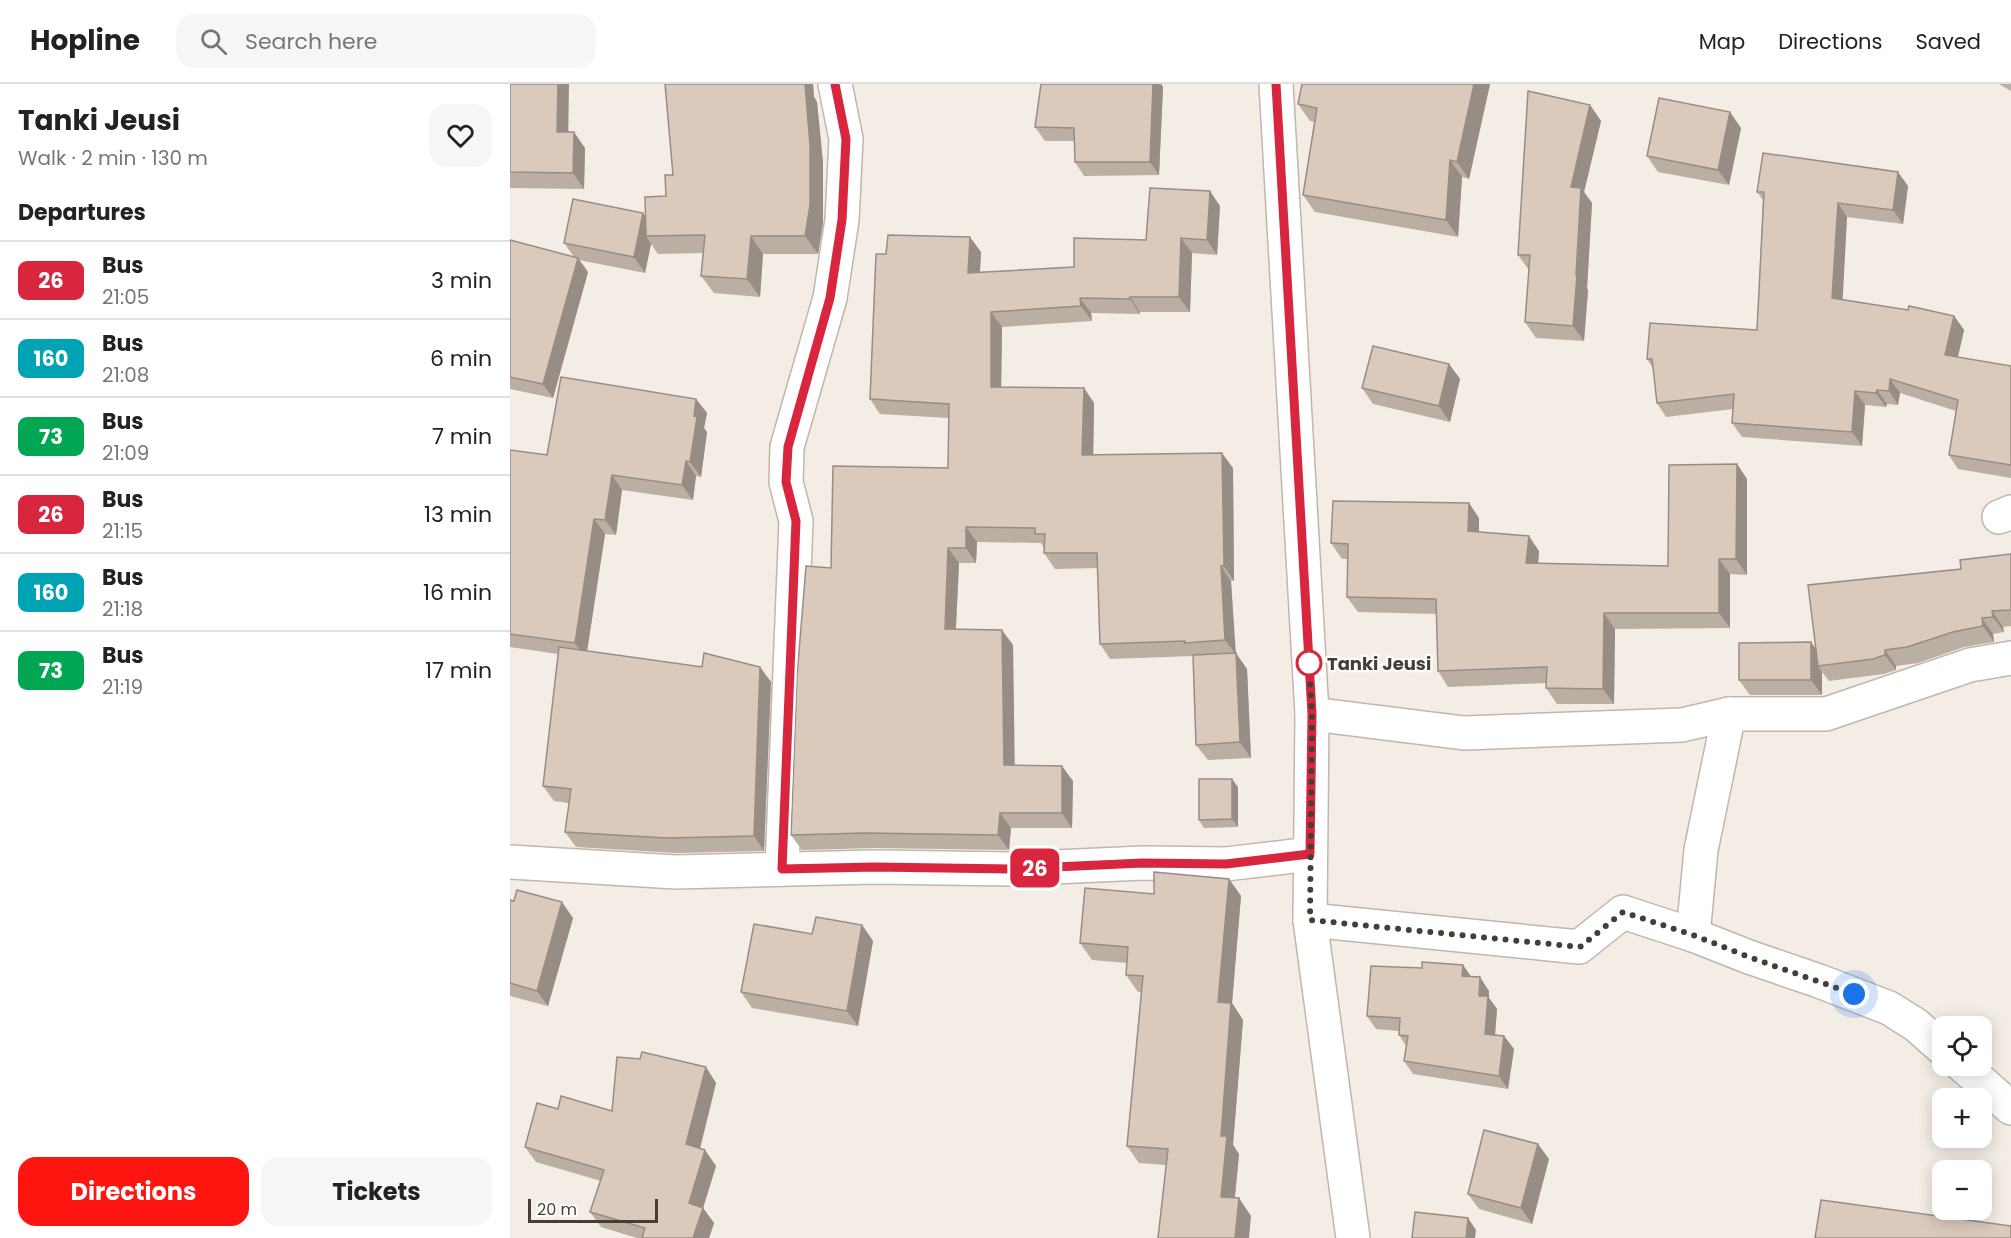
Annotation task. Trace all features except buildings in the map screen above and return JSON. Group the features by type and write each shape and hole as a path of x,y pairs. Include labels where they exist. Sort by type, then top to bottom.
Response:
{"street":[{"path":"782,869 796,521 786,482 788,447 830,298 842,220 846,139 835,84"},
{"path":"1276,84 1312,714 1310,920 1353,1238"},
{"path":"1312,714 1464,733 1682,725 1729,714 1826,714 1970,665 2011,656"},
{"path":"1693,935 1701,850 1729,714"},
{"path":"510,862 675,872 875,867 1011,869 1143,863 1226,864 1310,854"},
{"path":"1310,920 1580,947 1623,912 1693,935 1889,1008 1916,1025 1932,1039"},
{"path":"1975,1076 2011,1108"}],"bus line":[{"name":"26","path":"835,84 846,139 842,220 830,298 788,447 786,482 796,521 782,869 875,867 1011,869 1143,863 1226,864 1310,854 1312,714 1276,84"}],"place":[{"name":"Tanki Jeusi","path":"1309,663"}],"route":[{"path":"1309,663 1312,714 1310,920 1580,947 1623,912 1854,994"}]}
